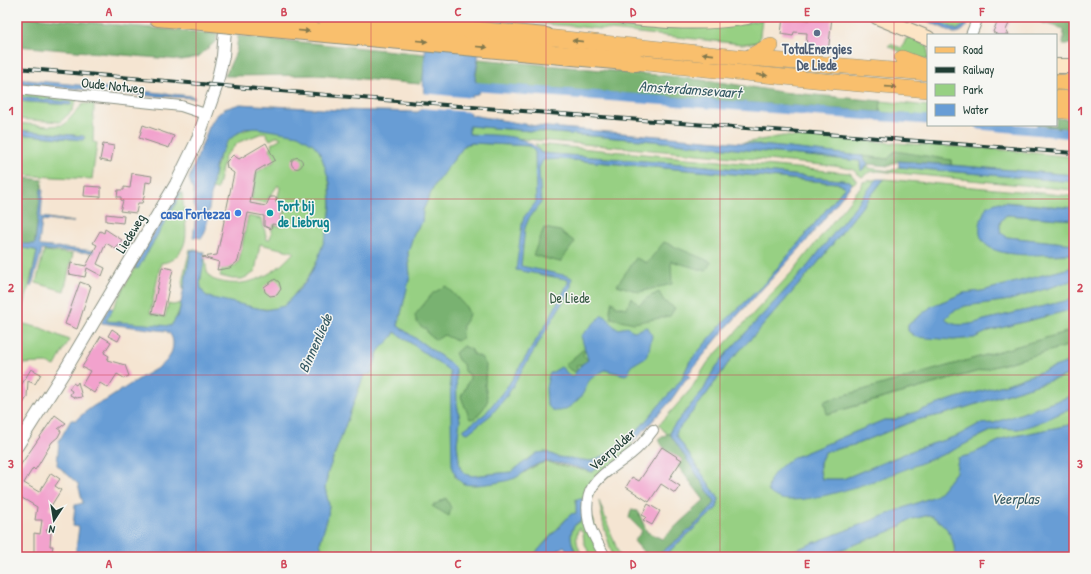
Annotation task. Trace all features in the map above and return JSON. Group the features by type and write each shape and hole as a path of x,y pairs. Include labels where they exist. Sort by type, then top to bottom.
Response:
{"highway":[{"path":"158,17 251,26 393,31 452,36 513,42 636,62"},
{"path":"326,17 393,31"},
{"path":"513,42 546,37"}],"main road":[{"path":"623,17 688,23 730,20 747,17"},
{"path":"876,17 927,38"},
{"path":"546,37 746,58 927,73"},
{"path":"746,58 771,46"},
{"path":"902,58 927,68"},
{"path":"636,62 927,90"},
{"path":"1057,66 1074,66"},
{"path":"1057,82 1074,82"},
{"path":"1057,98 1074,99"},
{"path":"1057,110 1074,112"}],"street":[{"name":"Liedeweg","path":"17,446 64,372 176,184 197,141 216,87 223,56 226,17"},
{"path":"972,34 978,17"},
{"name":"Oude Notweg","path":"17,89 181,106 206,114"},
{"name":"Veerpolder","path":"605,557 589,523 588,506 592,488 602,474 633,453 653,430"}],"green space":[{"path":"17,17 217,34 216,41 198,57 182,60 17,46"},
{"path":"484,17 563,17 653,25 723,27 762,20 759,42 742,44 573,26 484,20"},
{"path":"929,17 969,17 965,25 957,30"},
{"path":"1042,17 1074,17 1074,44 1063,44 1064,29 1040,22"},
{"path":"238,36 425,54 423,79 420,84 318,75 225,76 236,52"},
{"path":"909,37 927,46 927,60 910,56 888,46 890,44 902,48 906,39"},
{"path":"479,59 668,76 726,83 781,92 881,101 880,112 477,83 475,79"},
{"path":"17,92 77,99 72,111 60,122 17,119 17,101 70,105 71,103 17,97"},
{"path":"881,101 927,106 927,116 880,112"},
{"path":"83,104 94,104 93,142 97,143 92,179 17,175 17,134 83,140 83,136 17,130 17,123 48,126 64,125"},
{"path":"1057,118 1074,119 1074,129 1046,126 1057,126"},
{"path":"469,126 653,141 860,161 860,168 864,169 868,164 869,168 890,171 899,167 1074,182 1074,190 878,171 870,172 862,177 852,169 835,166 469,134"},
{"path":"256,128 294,133 307,139 315,146 321,155 326,168 331,201 327,234 315,265 287,303 284,306 273,309 262,309 221,301 204,294 200,286 203,252 191,250 183,290 182,281 190,249 204,252 207,272 212,279 235,283 246,282 267,275 286,261 294,252 260,244 255,272 242,279 232,279 220,276 222,269 235,266 239,261 248,216 262,219 267,240 270,239 273,225 281,226 285,203 277,201 280,188 278,185 265,203 251,200 257,172 275,161 269,148 272,146 271,144 281,138 278,136 270,140 265,132 239,142 225,156 217,190 212,189 219,158 228,141 235,135 245,130"},
{"path":"783,136 993,149 1074,157 1074,175 951,165 951,160 889,159 743,143"},
{"name":"De Liede","path":"471,143 530,146 537,154 546,159 561,159 837,183 845,187 766,282 690,361 681,380 630,439 633,442 631,446 633,450 605,469 588,503 603,557 591,557 584,542 583,533 579,528 577,543 583,557 578,557 571,540 571,533 574,526 581,521 576,499 577,513 565,520 532,557 324,557 320,543 328,516 329,505 325,488 328,472 364,375 374,369 379,350 395,332 450,372 452,440 455,477 464,484 475,485 515,478 537,465 546,462 592,472 591,461 558,457 546,452 537,453 511,472 472,476 465,474 460,468 457,444 460,420 449,362 398,326 410,276 408,252 414,233 422,222 423,210 435,184 465,145"},
{"path":"535,144 850,173 857,181 852,184 850,181 696,165 541,153"},
{"path":"895,151 951,160 951,165 898,161 889,166 868,164 862,156 888,159"},
{"path":"17,177 43,180 34,246 17,244"},
{"path":"877,179 806,268 726,354 713,371 704,389 671,429 670,434 667,434 659,425 691,389 708,362 794,270 861,188 863,182"},
{"path":"884,179 1074,196 1074,208 1005,202 987,207 1004,253 1054,255 1074,254 1074,267 982,291 964,293 932,306 908,325 908,330 912,335 953,340 974,338 989,331 1074,309 1074,330 825,401 828,414 1074,344 1074,360 1007,384 956,398 893,420 884,420 795,457 804,498 823,495 884,476 947,453 991,431 1004,428 1019,429 1066,411 1074,406 1074,424 1005,438 970,455 958,458 956,472 941,491 935,496 777,557 663,557 717,508 719,499 676,435 677,431 706,395 729,362 816,265"},
{"path":"180,192 182,193 185,217 185,241 182,249 173,259 165,263 161,263 150,313 165,317 168,304 173,305 181,303 175,320 168,327 106,321 127,282"},
{"path":"1007,215 1074,220 1074,244 1007,237 1001,234 1000,225 1002,219"},
{"path":"544,228 560,231 575,242 560,262 533,255"},
{"path":"664,242 711,262 706,271 671,261 672,284 639,292 617,285 636,258 647,263"},
{"path":"17,247 35,250 37,252 20,323 41,328 69,340 55,366 46,363 17,364"},
{"path":"44,251 73,254 64,291 36,283"},
{"path":"1074,280 1074,299 964,325 953,324 945,319 952,311 965,306 1010,300"},
{"path":"446,286 466,307 469,313 463,325 462,338 457,341 444,335 436,340 428,334 426,329 418,324 415,318 415,315 433,293"},
{"path":"659,292 664,301 675,308 670,316 634,323 611,318 610,310 612,301 616,306 627,308 631,297 639,305 647,298"},
{"path":"1074,330 1074,344 827,414 824,401"},
{"path":"463,346 471,349 473,354 481,357 486,365 485,386 488,400 483,409 475,418 470,419 461,397 470,375 464,371 463,364 458,360 455,353"},
{"path":"586,347 583,355 589,361 584,364 576,365 578,373 570,370 565,365"},
{"path":"1074,373 1074,395 994,423 979,424 957,436 919,448 843,479 822,479 820,465 825,452 857,444 916,420 945,414"},
{"path":"667,434 670,434 715,502 705,516 656,557 648,557 634,541 642,531 629,518 631,510 638,511 647,532 662,539 704,500 658,440"},
{"path":"446,498 451,508 449,516 432,506"},
{"path":"599,501 620,557 613,557 604,527"},
{"path":"929,515 941,523 949,532 952,537 955,557 811,557 896,529 909,520"}],"water":[{"name":"Binnenliede","path":"428,17 484,17 475,79 476,83 479,83 479,93 472,96 469,112 471,115 536,126 743,143 862,156 868,164 861,171 860,161 653,141 469,126 469,134 499,135 518,138 527,141 541,153 696,165 850,181 852,184 804,244 726,328 688,374 690,378 686,379 669,403 633,442 630,439 681,380 690,361 721,325 766,282 845,187 837,183 561,159 543,160 539,168 541,203 529,218 525,228 521,266 568,276 572,278 571,287 507,396 491,415 468,433 464,432 463,430 485,414 509,384 548,321 568,283 568,280 516,270 524,217 536,202 535,152 530,146 471,143 465,145 435,184 423,210 422,222 414,233 408,252 410,276 398,326 449,362 456,369 457,403 460,420 457,444 460,468 465,474 472,476 511,472 537,453 546,452 558,457 591,461 618,449 619,452 592,472 557,463 543,462 507,481 475,485 462,483 456,476 452,465 450,372 395,332 378,352 371,374 364,375 328,472 325,488 329,505 328,516 320,543 324,557 75,557 79,527 73,526 75,505 83,503 78,484 57,465 59,441 71,420 76,420 86,411 105,401 161,366 169,357 173,344 171,336 166,331 101,323 109,307 113,309 106,321 171,326 179,313 191,250 204,252 200,282 203,293 208,297 266,310 284,306 305,283 316,264 328,229 331,205 330,183 320,152 313,144 298,135 256,128 244,129 227,142 216,162 206,229 202,238 193,237 196,215 194,193 189,179 209,127 215,117 224,109 240,104 340,110 418,112 422,108 424,94 423,79"},
{"path":"919,17 929,17 957,30 965,25 969,17 971,17 967,26 963,30 954,33"},
{"path":"17,79 192,96 195,98 151,96 17,83"},
{"path":"17,97 70,102 72,104 17,101"},
{"path":"17,130 85,137 83,140 17,134"},
{"path":"898,161 1074,175 1074,182 899,167"},
{"path":"877,179 884,179 816,265 729,362 706,395 677,431 676,435 719,499 717,508 663,557 656,557 705,516 715,502 670,434 671,429 704,389 713,371 726,354 806,268"},
{"path":"43,188 41,217 74,222 42,220 39,244 41,246 96,251 96,253 42,250 32,285 30,287 37,252 35,250 17,247 17,244 35,244 41,189"},
{"path":"178,192 181,193 179,198 138,269 134,267"},
{"path":"999,202 1074,208 1074,220 1007,215 1002,219 1000,225 1001,233 1007,237 1074,244 1074,254 1023,255 1005,253 991,248 982,240 980,226 987,206"},
{"path":"1074,267 1074,280 1010,300 965,306 952,312 945,319 953,324 964,325 1074,299 1074,309 989,331 974,338 953,340 916,337 908,331 908,325 932,306 964,293 982,291"},
{"path":"602,315 606,317 617,329 628,327 635,331 648,327 652,336 646,357 631,366 629,373 625,375 605,370 591,379 582,395 575,403 560,411 551,409 547,404 546,388 549,374 561,367 572,377 581,365 588,360 581,336"},
{"path":"1074,360 1074,373 945,414 916,420 857,444 825,452 821,459 820,465 822,479 843,479 919,448 957,436 979,424 994,423 1074,395 1074,406 1046,420 1018,429 994,430 953,451 869,482 827,495 808,499 787,500 778,498 768,491 770,480 773,475 785,463 795,457 884,420 893,420 956,398 1007,384"},
{"name":"Veerplas","path":"1074,424 1074,557 955,557 952,537 949,532 941,523 929,515 909,520 896,529 835,552 811,557 777,557 935,496 941,491 956,472 958,458 970,455 1005,438"},
{"path":"576,499 584,499 585,516 575,525 571,533 573,545 578,557 571,557 564,546 550,557 532,557 571,514 576,513"}],"pier":[{"path":"422,93 473,98 471,112 420,108"}],"building":[{"path":"783,17 809,20 809,17 832,17 828,53 806,51 807,33 794,32 793,36 781,34"},
{"path":"999,17 1012,17 1006,30 1008,34 996,34 993,32"},
{"path":"143,125 174,136 169,148 139,138"},
{"path":"266,143 275,160 256,171 250,203 266,206 270,197 277,197 276,202 285,204 281,225 272,224 271,229 264,226 264,216 248,213 238,261 230,268 217,270 219,262 202,257 217,255 234,173 227,168 226,162 233,155 239,159"},
{"path":"103,144 114,146 111,162 100,160"},
{"path":"297,157 301,159 303,163 301,167 297,169 293,167 291,163 293,159"},
{"path":"132,173 152,176 151,183 146,182 144,197 142,203 138,203 136,213 120,211 123,201 121,200 121,197 117,197 118,190 124,190 124,187 130,188"},
{"path":"85,186 101,187 101,197 84,196"},
{"path":"106,214 124,216 123,223 106,221"},
{"path":"105,229 122,240 116,249 106,243 97,264 105,268 102,276 87,268 85,277 69,274 71,263 86,266 97,245 93,243 100,231 104,233"},
{"path":"162,267 173,269 163,316 152,313"},
{"path":"275,279 279,282 281,289 277,295 270,296 265,292 264,287"},
{"path":"80,282 91,286 77,329 65,324"},
{"path":"112,329 121,335 118,341 108,336"},
{"path":"101,336 111,342 104,353 109,356 107,360 125,365 129,376 124,378 117,374 108,388 100,383 94,393 82,385 90,371 82,367"},
{"path":"31,369 41,374 35,384 28,381 27,397 17,414 18,383 22,384"},
{"path":"78,382 82,397 76,398 70,395 72,391 69,389 73,383 76,385"},
{"path":"55,415 66,423 58,429 61,431 58,437 52,442 35,470 33,468 24,483 39,492 51,473 60,479 55,486 61,490 49,509 57,514 46,531 51,531 50,546 53,546 51,557 34,555 34,533 40,534 42,520 35,520 37,507 17,495 17,470"},
{"path":"662,447 682,460 669,479 680,486 675,493 661,484 649,502 626,487 632,477 639,481"},
{"path":"648,504 660,511 652,525 643,520 646,517 642,515"}],"waterway":[{"name":"Amsterdamsevaart","path":"467,86 927,120"},
{"name":"Amsterdamsevaart","path":"990,126 1074,134"}],"railway":[{"path":"17,68 419,103 1074,153"}],"place":[{"name":"TotalEnergies De Liede","path":"817,33"},
{"name":"casa Fortezza","path":"238,213"},
{"name":"Fort bij de Liebrug","path":"270,213"}]}
